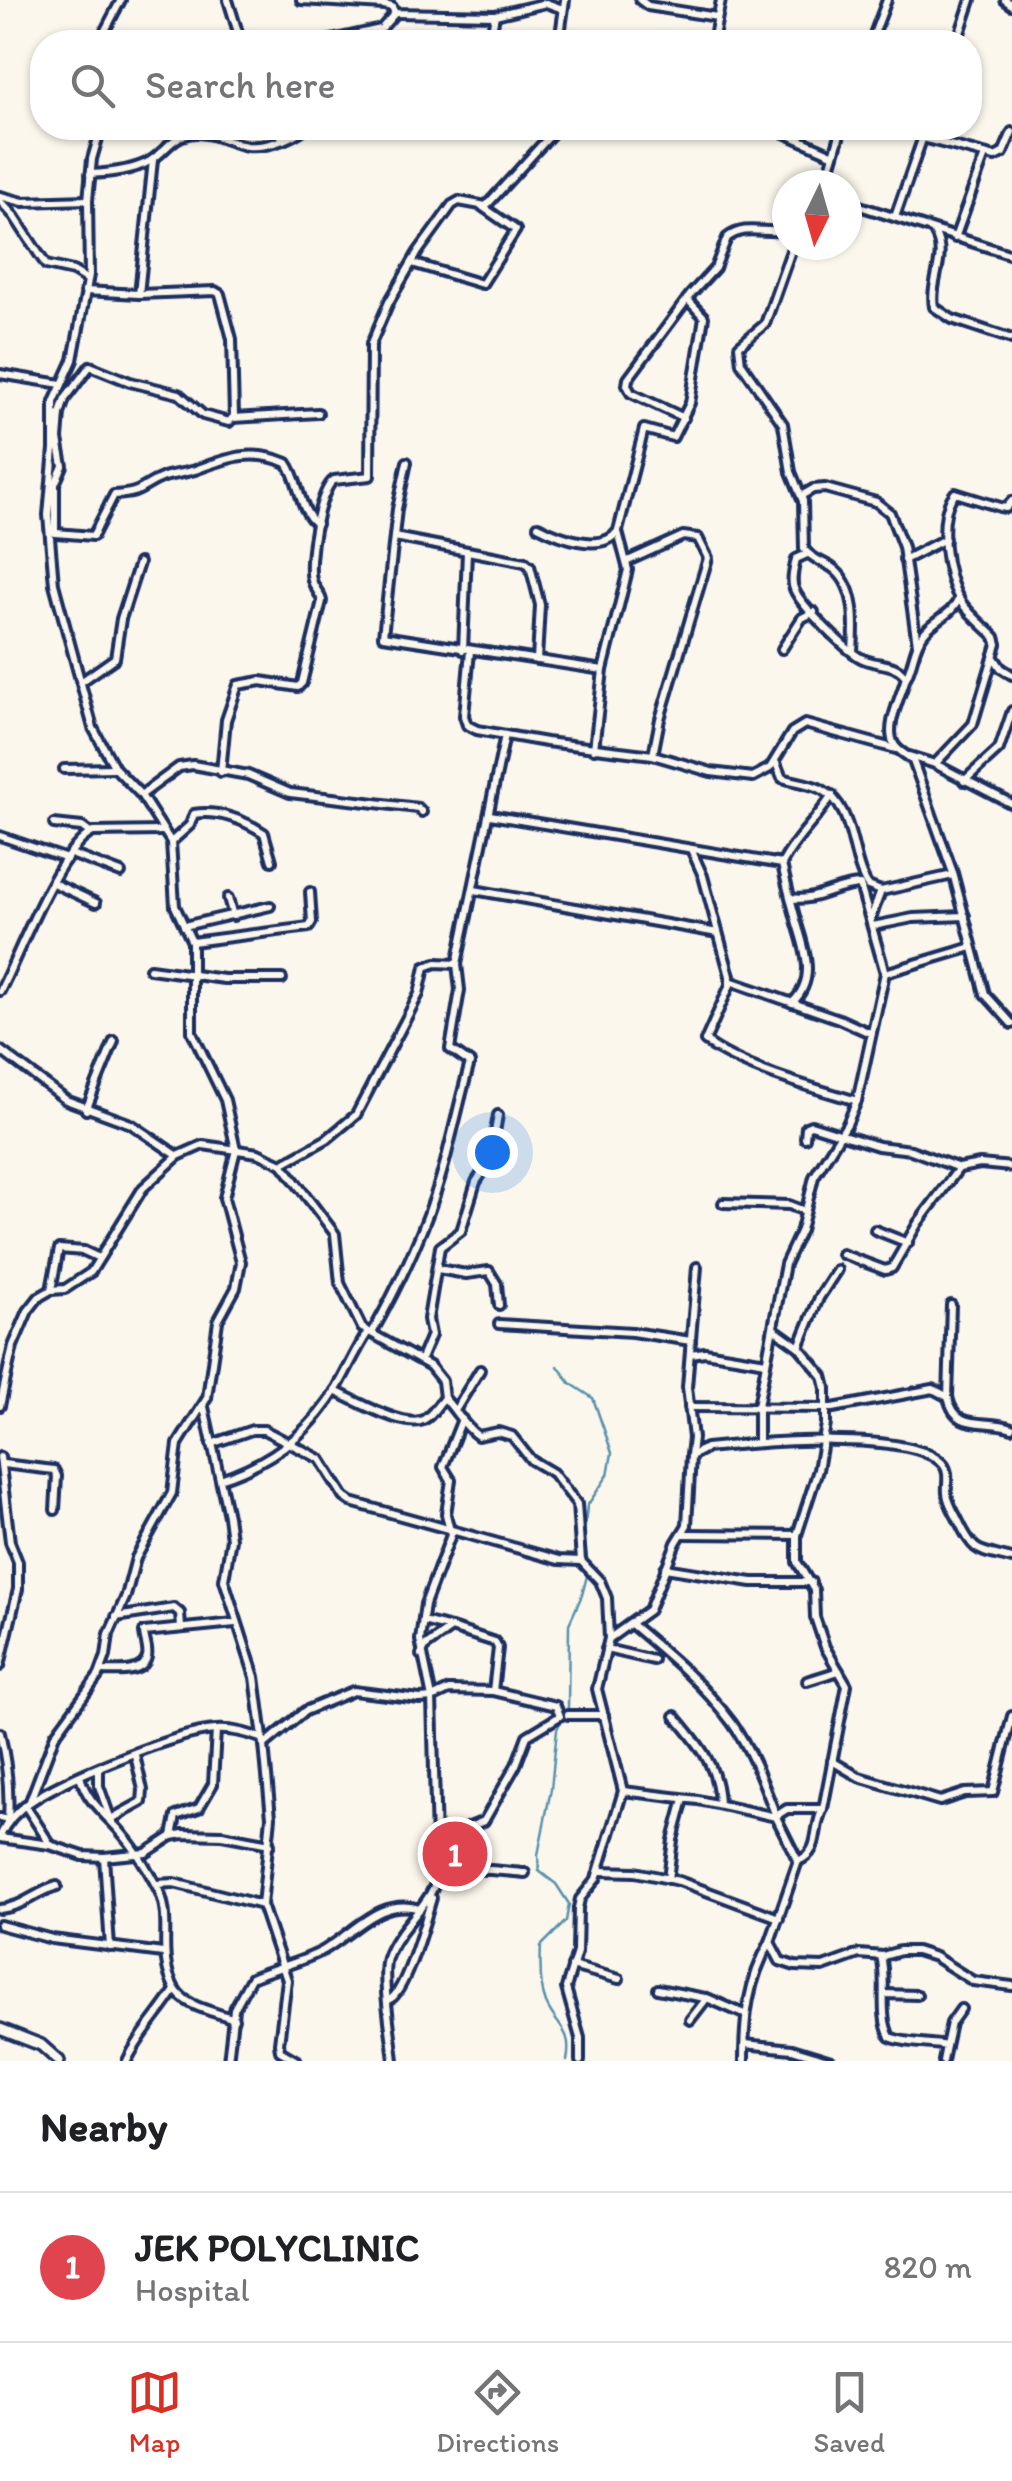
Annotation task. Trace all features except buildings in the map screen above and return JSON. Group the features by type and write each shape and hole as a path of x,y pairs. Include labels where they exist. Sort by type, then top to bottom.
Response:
{"main road":[{"path":"0,2029 42,2045 59,2061"}],"street":[{"path":"105,30 121,0"},
{"path":"228,0 237,30"},
{"path":"301,0 384,5 392,7 394,13"},
{"path":"517,0 517,12"},
{"path":"560,30 565,0"},
{"path":"640,0 648,6 717,17"},
{"path":"715,30 721,0"},
{"path":"876,30 887,0"},
{"path":"961,30 971,0"},
{"path":"1005,0 1012,6"},
{"path":"394,13 495,15 546,3 563,9"},
{"path":"378,30 394,13"},
{"path":"492,30 495,15"},
{"path":"930,140 994,157 1003,154 1012,132"},
{"path":"53,535 48,515 54,402 73,360 88,280 88,200 98,140"},
{"path":"90,174 127,169 153,160 172,140"},
{"path":"226,140 251,146 282,140"},
{"path":"481,206 495,198 546,140"},
{"path":"800,140 832,154"},
{"path":"829,170 837,140"},
{"path":"895,217 922,140"},
{"path":"985,155 953,237 942,247 934,308 952,320 1012,338"},
{"path":"139,294 153,160"},
{"path":"0,198 23,202 88,200"},
{"path":"0,198 46,265 74,271 88,280"},
{"path":"221,772 226,720 238,686 261,681 298,687 302,683 322,601 312,576 328,482 370,476 371,344 389,302 412,263 454,202 481,206 516,230 482,284 412,263"},
{"path":"862,207 1012,255"},
{"path":"684,418 638,398 627,385 630,376 715,268 724,243 733,233 772,231"},
{"path":"934,232 942,247"},
{"path":"788,260 766,324 739,346 738,355 755,387 780,416 791,472 801,496 803,546 807,554 844,580 850,594 853,651"},
{"path":"85,291 220,294 232,339 233,418"},
{"path":"538,526 586,541 603,542 618,531 644,429 673,437 690,403 704,322 702,314 687,300"},
{"path":"297,2061 280,2051 279,2044 287,1994 283,1966 262,1905 271,1817 263,1741 255,1677 235,1622 223,1570 230,1540 204,1407 218,1321 234,1294 240,1268 240,1254 224,1198 236,1150 225,1100 194,1041 192,942 175,906 171,842 141,795 115,768 93,728 54,584 53,535 55,484 63,466 58,439 60,414 90,366 130,382 179,394 196,411 218,421 318,413"},
{"path":"0,374 61,384"},
{"path":"53,535 93,536 114,495 140,492 166,476 198,469 229,456 267,458 287,464 301,490 307,516 318,524"},
{"path":"407,462 382,634 603,670"},
{"path":"801,496 825,488 885,507 896,526 904,560 917,644"},
{"path":"934,764 973,724 998,644 959,597 943,518 954,492 1006,508 1012,501"},
{"path":"594,749 603,670 626,583 628,561 618,531"},
{"path":"628,561 683,536 698,538 708,558 653,755"},
{"path":"394,537 520,559 530,566 540,605 537,660"},
{"path":"904,560 945,539"},
{"path":"466,552 467,725 505,736 653,755 711,772 809,784 832,795 848,826 868,886 881,891 953,874"},
{"path":"807,554 796,560 793,587 831,636 864,660 900,669 906,677"},
{"path":"81,682 115,658 121,620 139,563"},
{"path":"898,750 890,734 917,644 927,629 955,607 959,597"},
{"path":"782,649 802,618 814,612"},
{"path":"994,658 1012,675"},
{"path":"990,673 1001,668"},
{"path":"964,781 999,750 1012,710"},
{"path":"753,777 776,762 792,732 805,724 898,750 1010,802"},
{"path":"220,1479 250,1469 290,1444 335,1391 388,1305 421,1232 449,1149 470,1063 450,1050 460,990 457,964 505,736"},
{"path":"908,755 953,874 985,994 1012,1024"},
{"path":"776,762 782,778"},
{"path":"141,795 184,765 248,775 290,793 418,808 422,812"},
{"path":"64,769 115,768"},
{"path":"792,1003 801,994 808,974 807,952 782,864 832,795"},
{"path":"171,842 190,826 194,814 221,815 251,824 264,833 272,861"},
{"path":"490,816 782,864"},
{"path":"54,824 82,827 90,833 163,831"},
{"path":"0,991 52,883 90,833"},
{"path":"0,836 121,874"},
{"path":"691,849 729,962 730,981 707,1044 776,1074 857,1101"},
{"path":"52,883 96,902"},
{"path":"758,1442 758,1406 785,1264 800,1230 814,1177 857,1101 885,973 860,885 803,899 790,897"},
{"path":"474,890 719,933"},
{"path":"872,922 881,891"},
{"path":"192,942 309,926 310,892"},
{"path":"228,898 232,916"},
{"path":"184,926 270,906"},
{"path":"872,922 965,916"},
{"path":"885,973 972,947"},
{"path":"282,1164 326,1139 356,1115 418,994 425,968 428,964 457,964"},
{"path":"150,969 192,976 282,979"},
{"path":"730,981 870,1033"},
{"path":"86,1110 114,1041"},
{"path":"0,1050 66,1100 132,1124 178,1156"},
{"path":"421,1359 431,1335 428,1318 441,1244 461,1232 476,1182 490,1161 498,1115"},
{"path":"804,1138 808,1125 878,1146 911,1150 958,1168 980,1164 1012,1168"},
{"path":"0,1406 20,1326 28,1311 51,1290 65,1289 90,1272 142,1188 178,1156 203,1144 258,1153 282,1164 336,1234 340,1282 362,1328 421,1359 439,1375 444,1398 478,1436 498,1432 512,1436 531,1460 553,1473 579,1512 581,1560 604,1588 609,1638 597,1680 623,1791 600,1871 580,1899 576,1952 566,1988 580,2038 580,2061"},
{"path":"842,1254 885,1270 896,1265 958,1168"},
{"path":"723,1203 789,1205 803,1212"},
{"path":"875,1230 908,1242"},
{"path":"51,1290 59,1250 84,1250 99,1258"},
{"path":"609,1638 649,1610 689,1517 691,1456 686,1387 697,1268"},
{"path":"438,1269 466,1274 489,1271 497,1284 500,1305"},
{"path":"799,1347 819,1298 837,1270"},
{"path":"951,1305 951,1410 961,1420 1012,1428"},
{"path":"499,1324 632,1332 691,1341"},
{"path":"744,2061 744,2014 798,1861 813,1851 847,1684 817,1627 811,1582 797,1562 797,1535 818,1470 823,1440 822,1376 799,1347 774,1329"},
{"path":"690,1354 704,1352 766,1362"},
{"path":"0,1363 9,1367"},
{"path":"456,1409 480,1370"},
{"path":"689,1407 825,1408 950,1383"},
{"path":"933,1389 948,1397"},
{"path":"335,1391 414,1422 428,1417 444,1398"},
{"path":"50,1845 28,1803 55,1735 101,1671 109,1634 126,1596 136,1558 172,1494 183,1431 204,1407"},
{"path":"390,2000 401,1988 421,1938 437,1878 432,1698 421,1655 425,1604 451,1535 446,1514 451,1480 442,1467 462,1418"},
{"path":"212,1444 259,1429 320,1460 351,1502 559,1560 581,1560"},
{"path":"691,1456 706,1448 758,1442 823,1440 907,1446 936,1458 948,1472 949,1503 968,1543 1012,1559"},
{"path":"0,1666 18,1589 18,1562 10,1542 1,1460 54,1470 54,1510"},
{"path":"682,1534 797,1535"},
{"path":"665,1568 752,1582 811,1582"},
{"path":"116,1618 174,1608 180,1614 181,1628"},
{"path":"423,1621 497,1644 493,1692"},
{"path":"101,1671 137,1669 146,1662 144,1632 235,1622"},
{"path":"631,1624 687,1672 732,1723 798,1861"},
{"path":"421,1655 426,1646 451,1628"},
{"path":"606,1649 653,1660"},
{"path":"806,1681 838,1671"},
{"path":"263,1741 305,1711 354,1691 408,1698 432,1698 449,1690 493,1692 556,1706 560,1716 527,1736 516,1765 484,1821 445,1837 436,1846"},
{"path":"568,1714 604,1715"},
{"path":"675,1716 700,1744 714,1769 719,1804"},
{"path":"832,1761 860,1777 940,1802 965,1794 994,1792 1012,1716"},
{"path":"172,1836 176,1816 199,1808 214,1784 216,1730"},
{"path":"4,1819 80,1776 194,1733 239,1730 263,1741"},
{"path":"0,1733 10,1776 0,1837 104,1857 141,1854 172,1836 203,1833 270,1844"},
{"path":"112,1819 142,1802 135,1754"},
{"path":"98,1769 112,1819"},
{"path":"80,1776 84,1793 141,1854 161,1894 165,1916 163,1954 175,1990 198,2007 234,2019"},
{"path":"623,1791 776,1816 787,1810 823,1809"},
{"path":"668,1878 684,1799"},
{"path":"104,1857 110,1947"},
{"path":"437,1878 446,1872 466,1870 525,1873"},
{"path":"600,1871 668,1878 778,1918"},
{"path":"155,1884 174,1883 262,1905"},
{"path":"0,1909 22,1905 42,1890 57,1886"},
{"path":"394,2061 386,1961 408,1921 432,1895"},
{"path":"228,2061 239,1996 251,1978 325,1950 385,1908 420,1909"},
{"path":"0,1925 52,1940 163,1954"},
{"path":"770,1942 780,1961 795,1966 830,1966 870,1952 881,1956 900,1951 920,1952 972,1981 1012,1986"},
{"path":"881,1956 885,2022 890,2037 902,2042 922,2040 946,2046"},
{"path":"572,1966 619,1978"},
{"path":"128,2061 140,2037 175,1990"},
{"path":"658,1990 707,1998 744,2014"},
{"path":"884,1994 916,1995"},
{"path":"690,2020 707,1998"},
{"path":"943,2061 951,2023 961,2009"},
{"path":"744,2044 792,2049 832,2061"}],"waterway":[{"path":"558,1366 570,1383 593,1398 612,1453 608,1475 587,1506 587,1559"},
{"path":"567,2061 566,2035 544,1997 541,1946 566,1921 569,1904 556,1884 539,1871 538,1855 551,1789 557,1729 568,1707 569,1624 588,1572"}],"place":[{"name":"JEK POLYCLINIC","path":"455,1854"}]}
